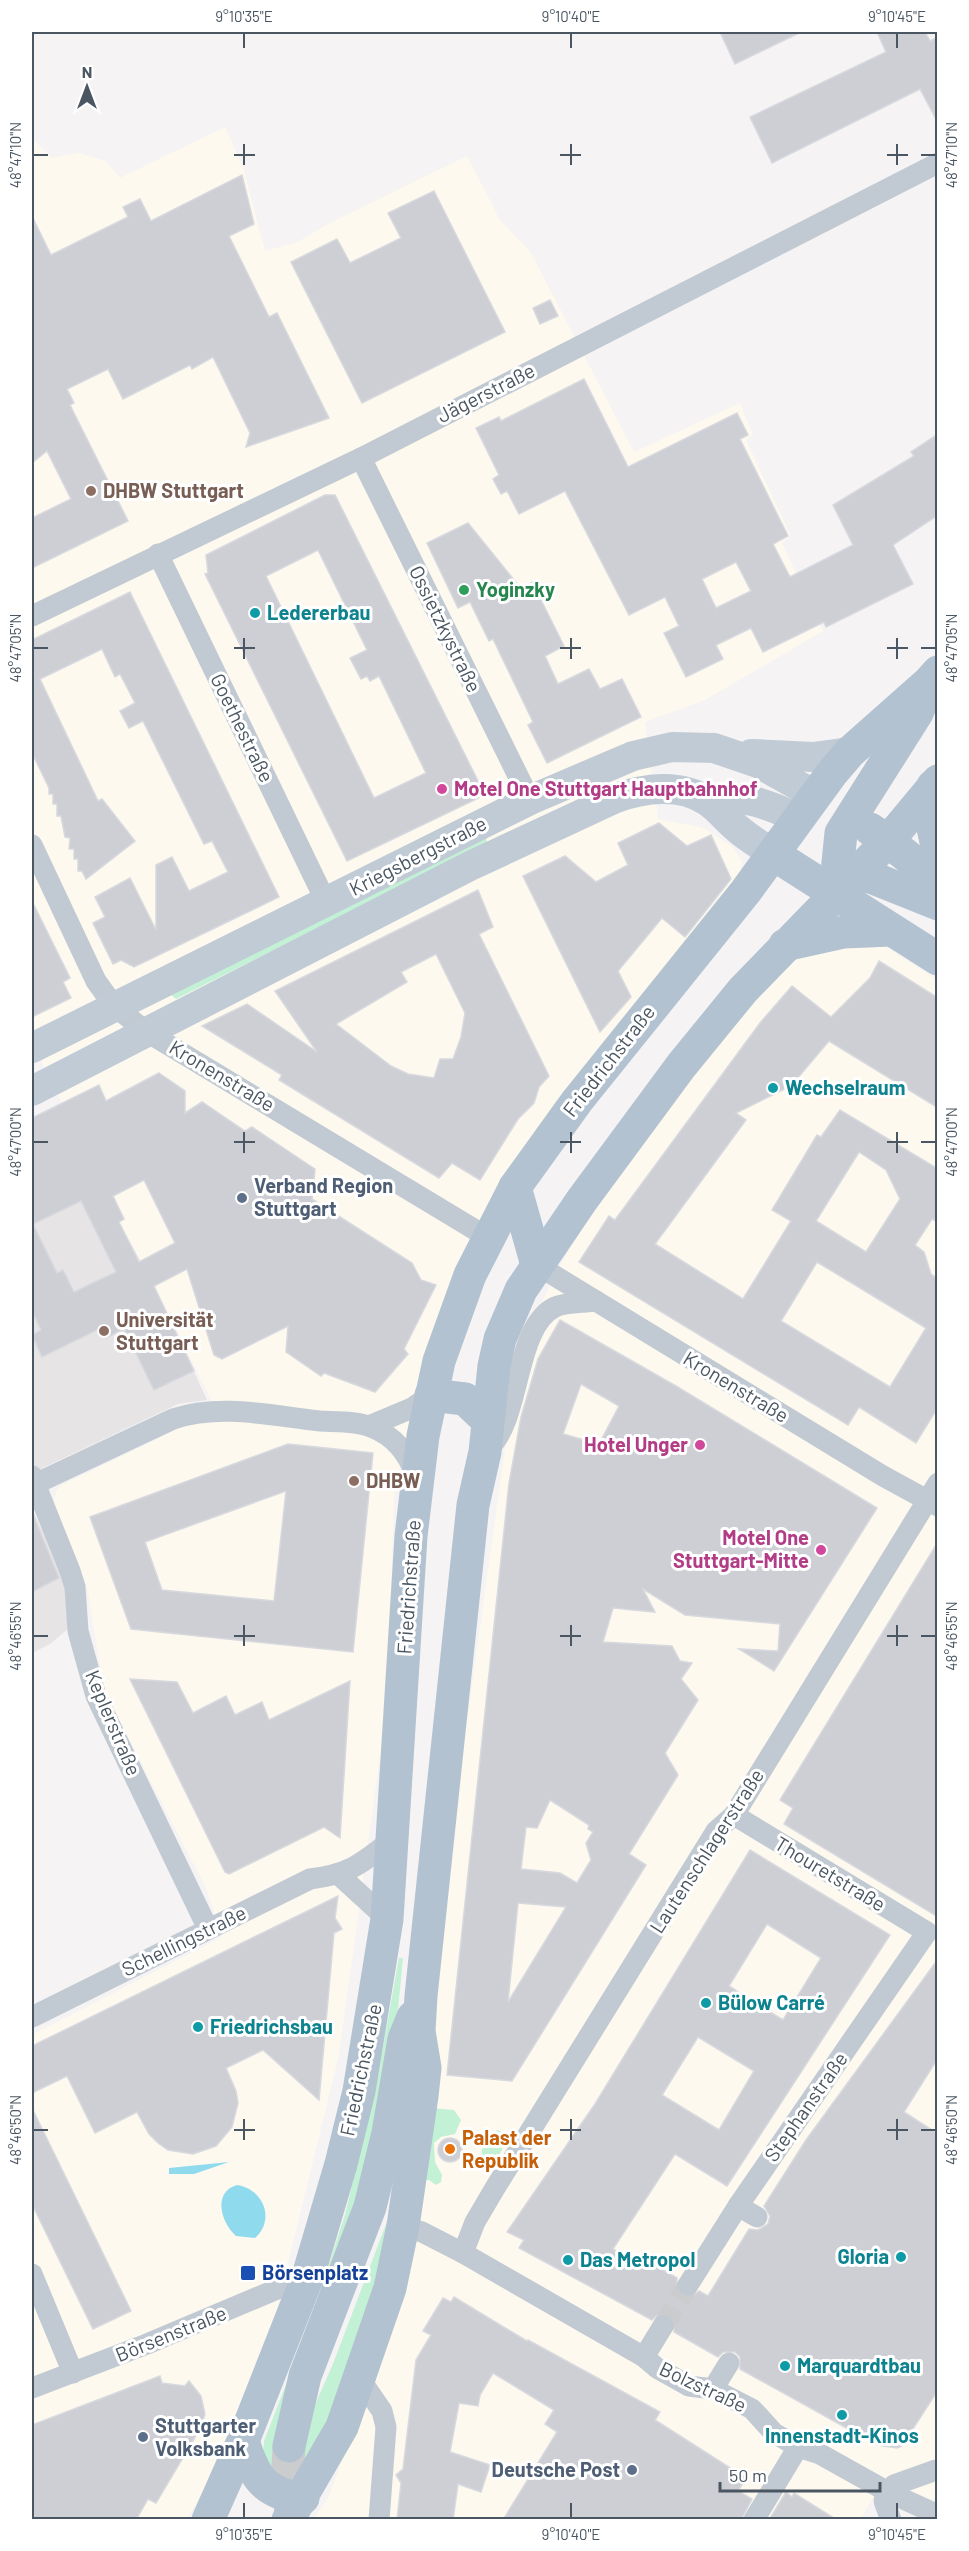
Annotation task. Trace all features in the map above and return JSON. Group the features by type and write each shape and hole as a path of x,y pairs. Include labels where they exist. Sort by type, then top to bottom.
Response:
{"main road":[{"path":"933,677 850,752 825,818 840,875 891,930 938,959"},
{"path":"825,818 917,713 933,677"},
{"name":"Kriegsbergstraße","path":"32,1048 530,800 651,751 689,746 714,748 736,754 775,772 825,818"},
{"path":"736,754 813,757 850,752"},
{"path":"935,784 933,828 938,851"},
{"name":"Friedrichstraße","path":"295,2509 342,2427 390,2288 403,2226 425,2068 419,2031 421,1996 473,1505 500,1339 516,1300 537,1265 681,1066 840,875 888,841 935,784"},
{"name":"Kriegsbergstraße","path":"32,1092 470,866 638,790 664,789 692,793 706,800 738,830 773,854"},
{"path":"706,800 729,796 750,799 825,818 888,841 938,881"},
{"name":"Friedrichstraße","path":"208,2520 243,2441 308,2276 341,2164 359,2091 387,1919 411,1536 418,1476 431,1395 456,1309 487,1237 515,1188 555,1130 773,854 825,818"},
{"path":"773,854 938,904"},
{"path":"784,945 844,932 891,930"},
{"path":"515,1188 537,1265"},
{"path":"431,1395 465,1399 486,1436"},
{"name":"Friedrichstraße","path":"289,2446 305,2376 370,2207 384,2153 404,2038 421,1996"},
{"path":"243,2441 252,2469 262,2484 286,2496 295,2509"}],"street":[{"name":"Jägerstraße","path":"32,616 361,458 938,163"},
{"name":"Ossietzkystraße","path":"361,458 530,800"},
{"name":"Goethestraße","path":"158,554 326,902"},
{"name":"Kronenstraße","path":"32,845 88,967 114,1006 147,1032 487,1237"},
{"name":"Kronenstraße","path":"537,1265 883,1476 934,1496"},
{"path":"486,1436 501,1436 525,1354 540,1319 555,1306 596,1301"},
{"path":"369,1426 412,1408 431,1395"},
{"path":"33,1480 189,1414 220,1411 369,1426 396,1441 407,1453 418,1476"},
{"name":"Keplerstraße","path":"33,1480 75,1587 78,1631 96,1696 208,1929"},
{"name":"Lautenschlagerstraße","path":"463,2253 475,2222 716,1831 734,1815 934,1496"},
{"name":"Thouretstraße","path":"734,1815 927,1932"},
{"name":"Schellingstraße","path":"32,2017 310,1879 339,1875 363,1862 393,1839"},
{"path":"339,1875 387,1919"},
{"name":"Stephanstraße","path":"688,2284 738,2206 927,1932"},
{"path":"738,2206 757,2217"},
{"name":"Bolzstraße","path":"403,2226 422,2232 463,2253 644,2357 657,2368 689,2386 713,2389 752,2409 774,2433 798,2447 820,2454 888,2492 938,2515"},
{"path":"32,2274 73,2373"},
{"name":"Börsenstraße","path":"32,2388 308,2276"},
{"path":"644,2357 663,2326"},
{"path":"713,2389 729,2363"},
{"path":"360,2379 382,2411 386,2427 379,2520"},
{"path":"754,2520 798,2447"},
{"path":"889,2502 937,2472"}],"shaded area":[{"path":"225,127 243,167 265,251 298,242 328,224 467,156 500,220 531,253 634,452 740,403 753,435 746,440 791,536 782,543 823,631 705,700 645,722 658,819 704,828 733,847 742,862 739,878 447,1295 419,1374 394,1496 388,1698 339,2055 271,2333 208,2483 187,2519 32,2519 32,2035 222,1937 207,1890 104,1691 87,1587 54,1504 56,1491 62,1485 186,1425 222,1422 142,1261 139,1261 119,1222 124,1218 107,1183 82,1146 32,1041 32,138 52,158 79,153 106,161 120,178"},
{"path":"833,912 937,980 937,2501 882,2483 860,2519 313,2520 329,2496 402,2296 462,1756 514,1385 541,1304 559,1267 633,1144"},
{"name":"Universität Stuttgart","path":"60,1104 124,1219 119,1222 154,1286 207,1400 178,1404 32,1473 32,1118"},
{"path":"32,1509 65,1577 70,1627 50,1644 32,1653"}],"green space":[{"path":"485,837 488,843 176,999 169,993"},
{"path":"399,1958 403,1958 395,2041 369,2185 312,2316 345,2215 378,2075"},
{"path":"432,2108 454,2110 461,2120 455,2134 441,2137 434,2143 435,2162 442,2175 441,2182 436,2185 429,2180 424,2180"},
{"path":"497,2130 504,2133 503,2148 494,2160 484,2163 482,2149 489,2136"},
{"path":"391,2211 373,2301 327,2425 298,2478 284,2483 263,2455 264,2441 303,2341 295,2450 333,2364"}],"water":[{"path":"229,2162 194,2174 169,2174 169,2168"},
{"path":"237,2185 254,2192 264,2206 265,2222 255,2238 236,2236 226,2224 223,2216 224,2194"}],"building":[{"path":"720,32 801,32 735,64"},
{"path":"877,32 925,32 930,41 938,37 938,123 920,89 772,163 750,117 886,52"},
{"path":"242,175 254,224 229,236 269,317 277,313 329,418 246,447 250,433 213,357 192,369 190,365 123,399 108,369 67,389 74,403 70,405 128,521 32,568 32,518 71,499 47,451 32,463 32,216 51,255 128,217 123,207 140,199 151,221"},
{"path":"434,191 505,332 362,403 291,262 337,239 350,263 401,238 388,213"},
{"path":"550,300 558,316 540,324 533,308"},
{"path":"584,379 628,467 737,413 748,435 740,439 788,536 773,544 790,577 853,545 833,505 914,456 911,452 938,434 938,515 893,545 913,584 826,627 824,622 763,652 751,628 716,645 723,659 686,677 664,633 679,626 665,597 629,615 565,491 519,514 507,491 501,494 493,479 499,475 476,428 499,417 501,421","holes":["736,562 751,591 716,608 702,579"]},
{"path":"325,495 335,495 485,795 347,861 205,574 208,573 206,555","holes":["318,550 367,650 350,658 361,679 367,676 370,681 379,676 426,773 374,798 266,576"]},
{"path":"468,523 523,591 532,582 564,646 545,656 558,684 589,669 600,689 622,679 641,717 547,763 528,725 533,722 493,639 489,641 470,602 458,608 427,543"},
{"path":"130,592 279,897 134,967 121,960 113,964 93,923 105,917 95,897 130,878 156,930 156,865 172,857 189,891 228,872 212,841 204,844 143,721 129,728 120,711 135,703 120,674 115,677 102,649 40,679 98,801 102,799 135,841 86,879 82,871 78,871 78,859 74,859 74,849 69,849 70,838 65,837 61,816 57,816 57,804 53,804 53,794 49,794 49,788 32,753 32,640"},
{"path":"659,823 687,846 711,835 731,879 685,937 662,918 618,971 631,997 600,1032 523,876 565,856 596,882 628,865 618,843"},
{"path":"478,890 493,927 479,934 549,1076 539,1087 534,1103 518,1119 480,1180 452,1163 439,1178 279,1080 282,1075 202,1026 247,1004 317,1052 275,991","holes":["436,954 465,1013 461,1037 453,1059 440,1059 434,1078 408,1074 391,1066 336,1024 407,982 401,972"]},
{"path":"32,901 70,978 63,982 71,998 32,1017"},
{"path":"879,961 938,998 938,1108 829,1041 791,1086 736,1113 746,1120 655,1244 743,1299 791,1221 772,1210 817,1135 821,1137 840,1110 938,1169 938,1222 932,1219 915,1245 924,1252 931,1274 938,1279 938,1407 916,1443 859,1407 848,1425 579,1262 609,1216 615,1220 760,1023 792,986 831,1017 870,978","holes":["859,1152 886,1170 900,1199 866,1252 816,1221","817,1262 926,1328 890,1387 781,1321"]},
{"path":"159,1073 185,1091 185,1113 202,1102 245,1131 252,1127 315,1169 312,1199 412,1263 421,1280 436,1285 404,1349 408,1354 375,1392 324,1373 321,1376 286,1352 288,1326 222,1359 214,1355 187,1269 154,1286 194,1371 154,1390 124,1329 106,1338 101,1328 42,1357 32,1335 41,1330 32,1311 32,1118 99,1085 106,1101","holes":["144,1180 175,1243 139,1262 119,1222 124,1219 113,1196","81,1201 116,1272 74,1292 63,1270 57,1273 33,1224"]},
{"path":"560,1320 676,1386 877,1508 774,1671 739,1649 778,1651 780,1624 685,1615 643,1589 655,1612 613,1608 603,1642 672,1646 680,1661 692,1663 681,1679 698,1700 665,1753 678,1775 629,1854 646,1865 512,2081 447,2075 509,1483 521,1417 538,1359","holes":["581,1384 619,1406 599,1444 563,1434","550,1800 589,1825 588,1829 593,1832 586,1843 591,1860 577,1883 560,1873 521,1869 526,1827 537,1828","518,1903 566,1907 508,2002"]},
{"path":"288,1444 373,1453 353,1652 131,1629 90,1517","holes":["286,1491 274,1601 162,1590 145,1542"]},
{"path":"32,1512 59,1578 32,1592"},
{"path":"938,1542 938,1917 784,1824 793,1808 780,1800"},
{"path":"130,1679 177,1682 193,1713 226,1696 235,1715 262,1702 269,1720 350,1681 340,1838 324,1827 229,1874 225,1872"},
{"path":"750,1850 890,1935 727,2186 675,2154 613,2249 643,2265 646,2260 677,2278 676,2290 682,2296 693,2296 699,2291 708,2296 749,2229 758,2230 768,2224 770,2216 764,2206 806,2140 938,1959 938,2058 904,2112 938,2134 938,2390 902,2446 897,2448 877,2445 740,2369 740,2357 735,2352 723,2352 718,2357 674,2332 674,2320 669,2315 657,2315 652,2320 519,2248 524,2240 507,2232 595,2104","holes":["767,1924 821,1958 783,2020 729,1986","698,2037 754,2071 719,2130 662,2095"]},
{"name":"Friedrichsbau","path":"338,1896 335,1918 342,1929 334,1933 319,2100 263,2050 226,2068 236,2091 238,2103 232,2127 216,2146 193,2154 168,2150 158,2143 149,2134 137,2112 95,2133 67,2076 32,2093 32,2046"},
{"path":"32,2108 131,2311 93,2329 32,2204"},
{"name":"Palast der Republik","path":"450,2138 459,2141 462,2150 459,2159 450,2162 441,2159 438,2150 441,2141"},
{"path":"454,2297 527,2341 660,2412 655,2420 746,2478 738,2491 752,2499 741,2520 503,2520 557,2432 545,2424 554,2410 493,2373 480,2395 478,2406 459,2403 450,2452 490,2465 481,2492 458,2484 453,2520 397,2520 401,2483 396,2475 403,2469 416,2360 431,2335 423,2331 443,2298 451,2302"},
{"path":"160,2376 162,2383 185,2386 189,2381 201,2396 205,2414 200,2429 156,2503 148,2499 136,2520 32,2520 32,2425"},
{"path":"786,2492 792,2497 794,2493 837,2520 769,2520"}],"tunnel":[{"path":"663,2326 688,2285"},
{"path":"289,2446 287,2484 292,2520"}],"place":[{"name":"DHBW Stuttgart","path":"91,491"},
{"name":"Yoginzky","path":"464,590"},
{"name":"Ledererbau","path":"255,613"},
{"name":"Motel One Stuttgart Hauptbahnhof","path":"442,789"},
{"name":"Wechselraum","path":"773,1088"},
{"name":"Verband Region Stuttgart","path":"242,1198"},
{"name":"Universität Stuttgart","path":"104,1331"},
{"name":"Hotel Unger","path":"700,1445"},
{"name":"DHBW","path":"354,1481"},
{"name":"Motel One Stuttgart-Mitte","path":"821,1550"},
{"name":"Bülow Carré","path":"706,2003"},
{"name":"Friedrichsbau","path":"198,2027"},
{"name":"Palast der Republik","path":"450,2149"},
{"name":"Gloria","path":"901,2257"},
{"name":"Das Metropol","path":"568,2260"},
{"name":"Börsenplatz","path":"248,2273"},
{"name":"Marquardtbau","path":"785,2366"},
{"name":"Innenstadt-Kinos","path":"842,2415"},
{"name":"Stuttgarter Volksbank","path":"143,2437"},
{"name":"Deutsche Post","path":"632,2470"}]}
